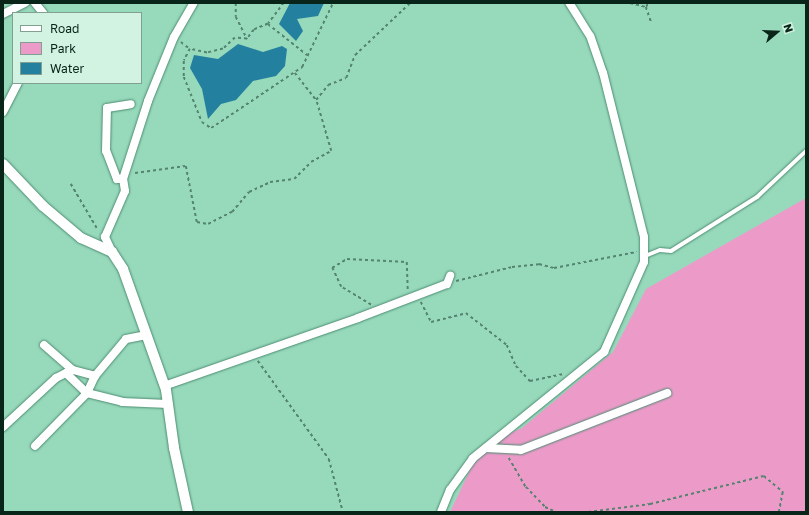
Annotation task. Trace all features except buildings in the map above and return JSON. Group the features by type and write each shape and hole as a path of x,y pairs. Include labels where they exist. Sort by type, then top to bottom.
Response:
{"street":[{"path":"3,14 25,3"},
{"path":"35,3 42,12"},
{"path":"188,512 164,386 123,269 112,252 105,237 125,191 124,176 148,101 174,37 194,3"},
{"path":"441,512 450,490 473,458 604,352 644,253 644,237 603,73 590,36 570,3"},
{"path":"3,112 17,84"},
{"path":"124,176 117,179 106,151 107,108 131,104"},
{"path":"3,164 43,206 81,238 112,252"},
{"path":"164,386 254,356 373,312 417,295 448,280"},
{"path":"35,446 87,393 95,376 126,339 147,335"},
{"path":"44,345 73,370 95,376"},
{"path":"3,427 56,378 66,373 87,393 122,402 168,404"},
{"path":"486,448 521,450 667,394"}],"lane":[{"path":"644,253 660,250 671,252 757,197 806,151"}],"path":[{"path":"236,3 236,17 247,39"},
{"path":"174,37 190,49 207,53 222,49 235,38 247,39 268,24 284,3"},
{"path":"190,49 184,61 184,77 202,122 210,128 294,72 308,56 333,3"},
{"path":"316,100 328,85 346,78 355,55 410,3"},
{"path":"630,3 646,6"},
{"path":"646,6 652,24"},
{"path":"268,24 308,56"},
{"path":"124,176 186,166 197,222 208,224 232,212 249,192 270,182 294,179 311,162 331,151 316,100 294,72"},
{"path":"71,184 93,225 105,237"},
{"path":"448,280 512,266 539,264 554,268 644,253"},
{"path":"373,312 370,302 341,287 332,268 347,259 406,262 409,298"},
{"path":"417,295 431,322 466,313 506,345 516,366 530,381 566,374"},
{"path":"254,356 329,459 343,512"},
{"path":"508,456 526,488 545,507 556,512"},
{"path":"588,512 650,504 764,476 783,492 779,512"}],"green space":[{"path":"806,198 806,512 450,512 482,445 522,428 613,352 646,289"}],"water":[{"path":"290,3 324,3 318,16 297,19 303,31 296,41 279,24"},
{"path":"238,44 263,52 282,46 287,49 285,66 276,76 253,81 236,100 221,104 208,119 202,89 190,68 194,55 218,59"}]}
